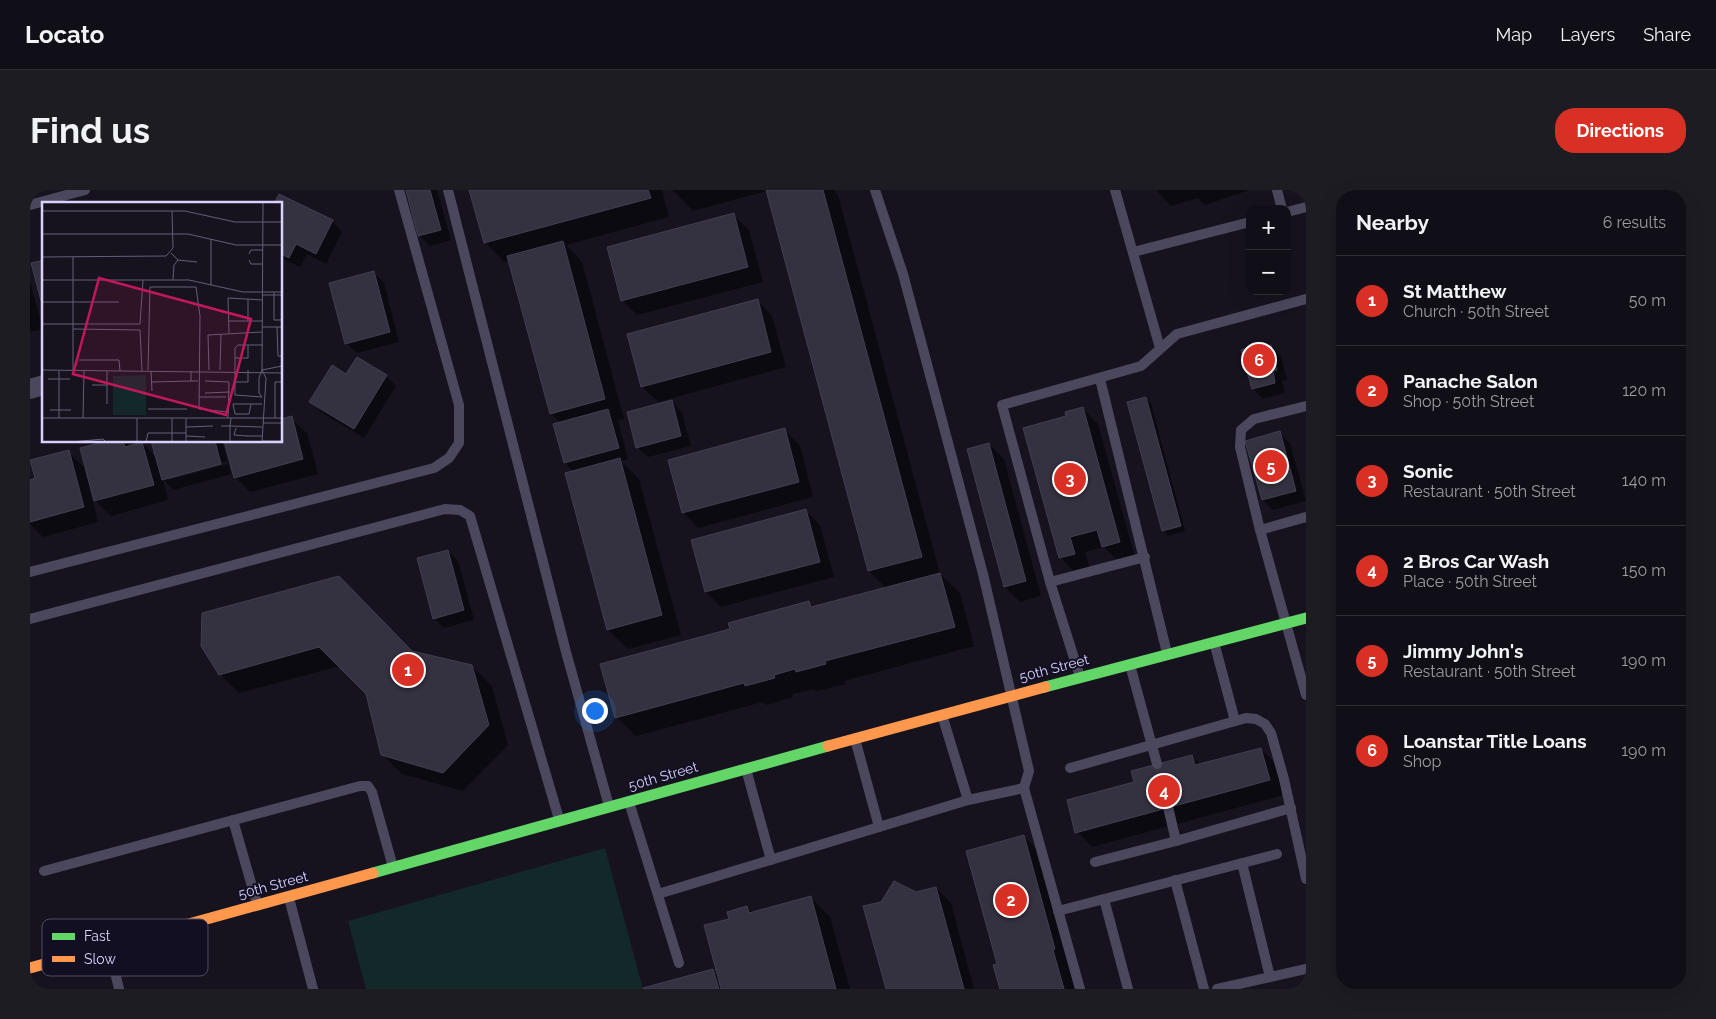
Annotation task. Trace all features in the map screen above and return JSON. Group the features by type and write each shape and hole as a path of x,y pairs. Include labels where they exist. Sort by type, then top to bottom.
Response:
{"main road":[{"name":"50th Street","path":"206,919 1013,694 1306,618"}],"lane":[{"path":"30,205 84,190"},
{"path":"30,572 434,468 449,458 459,443 458,405 398,190"},
{"path":"448,190 586,722 610,807"},
{"path":"875,190 903,274 1013,694 1029,771 1024,788 1080,989"},
{"path":"1115,190 1160,348"},
{"path":"1277,190 1281,205"},
{"path":"1291,211 1306,207"},
{"path":"1133,252 1246,223"},
{"path":"1080,677 1050,582 1002,406 1141,366 1177,334 1306,299"},
{"path":"1100,379 1167,653"},
{"path":"1306,406 1254,419 1241,430 1240,447 1260,530 1306,695"},
{"path":"30,619 445,509 460,510 470,516 559,821"},
{"path":"1260,530 1306,517"},
{"path":"1050,582 1145,557"},
{"path":"1214,641 1235,721"},
{"path":"1129,664 1157,764"},
{"path":"942,714 968,800"},
{"path":"1070,768 1235,721 1256,719 1265,724 1271,734 1291,808 1306,879"},
{"path":"855,738 879,827"},
{"path":"745,769 771,860"},
{"path":"44,871 360,786 368,786 372,792 394,868"},
{"path":"658,894 968,800 1024,788"},
{"path":"629,801 679,963"},
{"path":"1168,807 1176,841"},
{"path":"1096,862 1291,808"},
{"path":"233,820 257,905"},
{"path":"1058,911 1277,854"},
{"path":"1242,863 1270,977"},
{"path":"1175,880 1204,989"},
{"path":"289,897 314,989"},
{"path":"1104,899 1128,989"},
{"path":"1217,989 1306,969"},
{"path":"116,976 119,989"}],"green space":[{"path":"605,848 643,989 366,989 348,921"}],"building":[{"path":"406,190 430,190 441,230 418,236"},
{"path":"469,190 648,190 651,198 484,243"},
{"path":"766,190 823,190 922,557 868,571"},
{"path":"279,194 333,220 316,254 296,244 289,258 282,254 282,202 275,202"},
{"path":"734,213 748,267 621,301 607,247"},
{"path":"563,241 605,399 550,414 507,256"},
{"path":"42,260 42,304 31,263"},
{"path":"374,271 390,332 345,344 329,283"},
{"path":"758,299 771,352 641,387 627,334"},
{"path":"1265,343 1266,347 1271,345 1277,370 1273,371 1275,383 1252,389 1241,350"},
{"path":"357,357 387,375 354,429 309,402 332,365 346,374"},
{"path":"1146,397 1181,526 1162,531 1127,402"},
{"path":"672,400 681,436 636,448 627,412"},
{"path":"1083,407 1120,542 1102,547 1097,530 1070,537 1075,554 1059,558 1023,428 1066,416 1065,412"},
{"path":"608,409 619,448 564,463 553,424"},
{"path":"292,416 303,459 234,478 224,442 282,442 282,419"},
{"path":"785,428 799,482 682,513 668,460"},
{"path":"1280,431 1296,491 1262,500 1245,441"},
{"path":"103,442 123,442 125,447 142,442 154,485 94,501 80,448"},
{"path":"151,442 215,442 221,464 162,480"},
{"path":"989,443 1026,581 1004,587 967,449"},
{"path":"69,450 84,507 30,522 30,480 35,478 30,460"},
{"path":"620,458 662,615 607,630 565,473"},
{"path":"806,509 820,562 705,592 691,540"},
{"path":"448,550 464,610 433,619 417,558"},
{"path":"940,573 955,627 825,661 826,664 796,672 795,669 774,675 775,678 745,686 744,683 615,718 600,664 730,629 728,623 809,601 811,607"},
{"path":"339,576 412,651 472,665 489,725 443,773 381,755 366,694 319,647 219,675 201,646 202,613"},
{"path":"1261,748 1270,780 1075,833 1067,800 1134,782 1131,771 1192,755 1195,765"},
{"path":"1024,835 1064,989 1000,989 993,965 997,964 966,851"},
{"path":"894,881 916,892 936,887 964,989 886,989 863,906 881,902"},
{"path":"811,896 836,989 721,989 704,925 729,919 727,912 747,906 749,913"},
{"path":"713,969 719,989 643,989 643,988"}],"traffic: fast":[{"path":"1045,687 1306,618"},
{"path":"373,873 828,746"}],"traffic: slow":[{"path":"828,746 1045,687"},
{"path":"207,919 373,873"},
{"path":"30,968 42,965"}],"place":[{"name":"Loanstar Title Loans","path":"1259,360"},
{"name":"Jimmy John's","path":"1271,466"},
{"name":"Sonic","path":"1070,479"},
{"name":"St Matthew","path":"408,670"},
{"name":"2 Bros Car Wash","path":"1164,791"},
{"name":"Panache Salon","path":"1011,900"}]}
